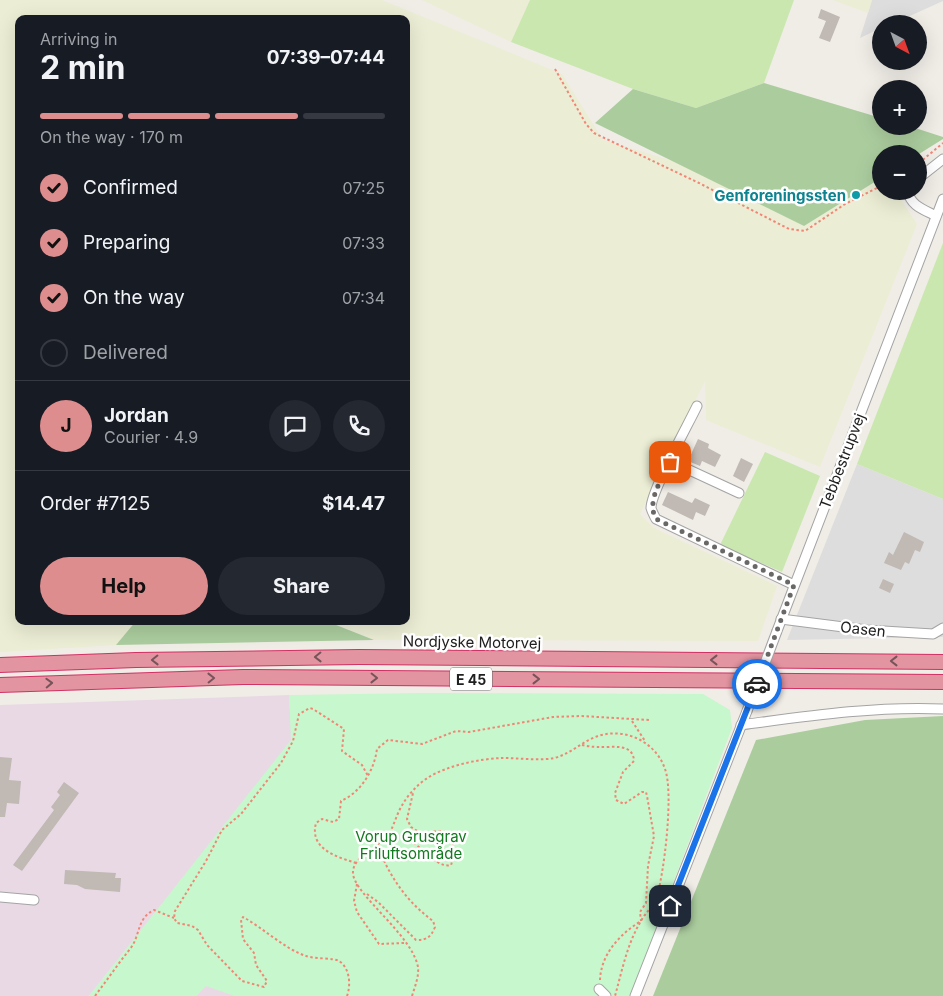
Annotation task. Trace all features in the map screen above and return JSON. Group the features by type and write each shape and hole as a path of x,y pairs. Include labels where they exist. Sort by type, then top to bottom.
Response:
{"highway":[{"name":"Nordjyske Motorvej","path":"0,665 136,660 349,657 943,662"},
{"name":"E 45","path":"0,685 243,678 943,682"}],"street":[{"path":"927,172 943,159"},
{"name":"Tebbestrupvej","path":"635,996 742,725 943,199"},
{"path":"912,200 917,206 936,216"},
{"path":"698,406 652,502 651,511 656,519 794,585"},
{"path":"670,462 739,493"},
{"name":"Oasen","path":"782,619 867,630 933,634 943,628"},
{"path":"742,725 848,712 915,708 943,709"},
{"path":"0,897 34,900"}],"path":[{"path":"555,69 586,124 594,133 714,190 789,229 804,231 845,204 872,190"},
{"path":"927,157 943,144"},
{"path":"174,918 175,910 206,861 222,830 241,814 281,762 293,741 297,717 302,712 313,709 344,729 342,751 362,765 368,776"},
{"path":"356,864 325,851 317,839 314,827 319,820 333,822 339,819 341,801 353,796 375,763 377,750 388,740 393,739 422,744 456,731 468,732 553,717 581,716 632,721 649,720"},
{"path":"615,996 628,948 641,921 653,906 656,897 663,862 669,792 665,768 654,749 645,741 632,721"},
{"path":"388,838 405,800 414,790 432,775 460,764 500,758 547,759 559,757 597,736 606,734 634,737 645,741"},
{"path":"581,745 596,748 613,746 628,749 634,761 623,772 615,793 616,800 624,804 642,792 646,792 648,796 654,836 648,866 646,903 640,912 641,921"},
{"path":"412,996 418,977 418,966 406,943 357,884 353,875 356,864 377,845 388,838 400,835 444,865 452,865 454,845 450,837 441,831 422,834 408,823 409,804 414,790"},
{"path":"365,893 378,902 416,940 424,940 431,935 435,927 433,921 403,894 377,845"},
{"path":"357,884 354,901 357,912 379,944 406,943"},
{"path":"95,996 130,948 143,917 154,910 198,930 207,945 248,984 264,987 268,981 256,965 254,953 243,939 241,920 243,917 305,956 320,960 334,958 339,960 347,970 350,981 347,996"},
{"path":"602,993 600,974 605,958 621,936 641,921"}],"shaded area":[{"path":"872,0 943,0 912,15 872,15 872,32 860,38"},
{"path":"857,464 943,499 943,637 787,640"},
{"path":"289,695 292,740 89,996 0,996 0,705"},
{"path":"206,985 235,996 196,996"}],"green space":[{"path":"0,0 382,0 562,74 603,140 726,177 803,226 872,184 872,200 901,200 917,224 820,467 706,420 705,381 640,514 654,528 777,586 758,641 374,640 336,625 410,625 410,15 15,15 15,625 133,625 116,645 0,652"},
{"path":"422,0 530,0 511,42"},
{"path":"530,0 794,0 764,83 696,108 633,89 511,42"},
{"path":"833,0 872,0 868,13"},
{"path":"764,83 872,115 872,135 927,135 927,132 943,137 943,139 927,149 927,145 872,145 872,184 804,226 595,123 633,89 696,108"},
{"path":"943,243 943,499 857,464"},
{"path":"765,452 820,476 782,572 720,545"},
{"path":"133,625 336,625 374,640 116,645"},
{"name":"Vorup Grusgrav Friluftsområde","path":"424,693 703,694 730,710 732,728 630,996 235,996 206,986 196,996 89,996 291,740 289,695"},
{"path":"943,716 943,996 653,996 756,740 865,720"}],"building":[{"path":"821,9 840,17 830,42 819,38 826,21 818,18"},
{"path":"698,439 709,444 708,448 721,455 715,467 702,461 700,466 688,461"},
{"path":"741,458 753,464 744,482 733,476"},
{"path":"668,492 692,503 695,498 710,505 705,516 696,512 693,520 662,505"},
{"path":"904,532 924,542 920,552 915,550 909,564 905,562 901,570 884,563 889,552 893,555"},
{"path":"883,579 894,584 890,593 879,588"},
{"path":"0,757 12,758 9,780 21,781 19,804 7,803 5,817 0,817"},
{"path":"64,782 79,793 22,871 13,865 54,810 51,807 60,795 57,792"},
{"path":"65,870 116,873 115,878 121,878 120,892 85,889 77,885 64,884"}],"way so far":[{"path":"670,462 652,502 651,511 656,519 794,585 757,684"}],"place":[{"name":"Genforeningssten","path":"856,195"}],"route":[{"path":"670,906 757,684"}]}
